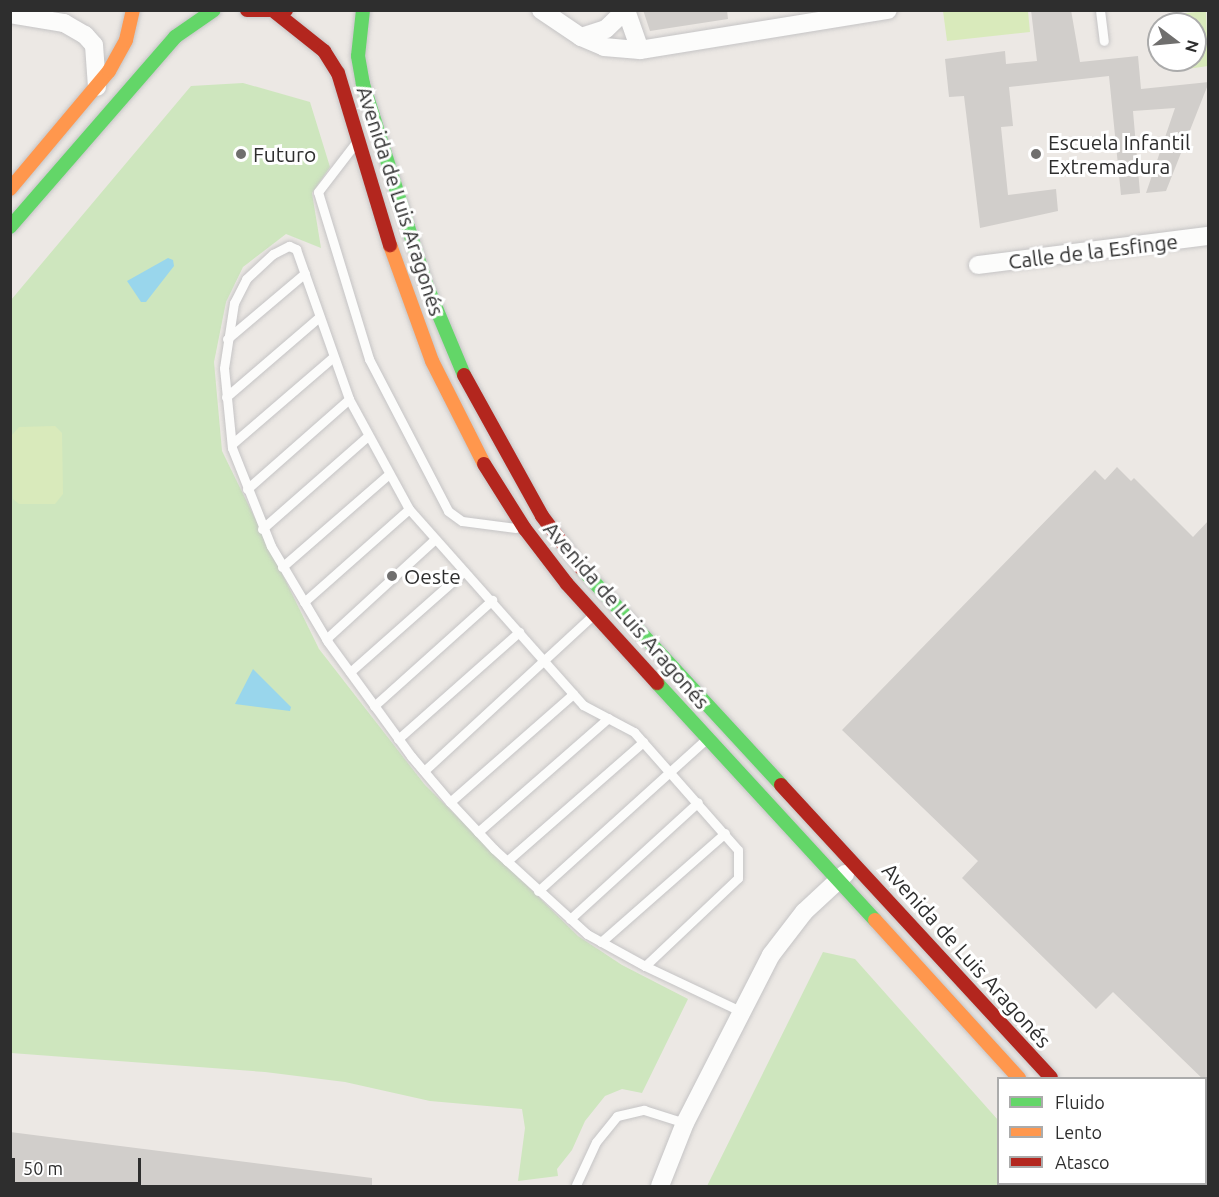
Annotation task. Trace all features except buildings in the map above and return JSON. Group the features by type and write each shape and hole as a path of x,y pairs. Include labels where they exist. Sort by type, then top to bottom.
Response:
{"main road":[{"path":"10,189 97,87 121,53 133,10"},
{"path":"10,227 175,37 214,10"},
{"path":"247,10 280,11"},
{"name":"Avenida de Luis Aragonés","path":"363,10 358,56 363,84 408,230 452,350 500,447 542,516 581,568 1050,1077"},
{"name":"Avenida de Luis Aragonés","path":"280,11 324,51 338,73 405,293 432,361 480,458 525,529 594,613 707,739 836,882 1018,1077"}],"street":[{"path":"541,10 582,38 604,47 640,50 888,10"},
{"path":"582,38 606,29 626,10 640,50"},
{"path":"10,14 64,23 85,34 94,45 97,87"},
{"name":"Calle de la Esfinge","path":"978,266 1209,236"},
{"path":"660,1186 685,1123 740,1011 778,946 804,912 855,864"}],"lane":[{"path":"1100,10 1104,41"},
{"path":"358,141 318,192 369,359 448,511 462,521 525,529"},
{"path":"645,966 738,878 738,850 698,802 630,729 583,705 544,663 492,600 434,540 409,509 388,475 349,399 296,249 289,246 273,254 246,279 234,303 224,368 232,444 262,529 282,567 326,639 398,739 450,802 538,891 601,942 645,966 740,1011"},
{"path":"227,339 305,273"},
{"path":"226,397 319,317"},
{"path":"232,444 333,357"},
{"path":"247,489 349,399"},
{"path":"262,529 368,436"},
{"path":"282,567 388,475"},
{"path":"304,602 409,509"},
{"path":"326,639 434,540"},
{"path":"350,672 464,571"},
{"path":"374,706 492,600"},
{"path":"424,771 544,663 594,613"},
{"path":"398,739 519,632"},
{"path":"450,802 573,694"},
{"path":"478,832 608,718"},
{"path":"538,891 707,739"},
{"path":"507,861 643,742"},
{"path":"570,919 698,802"},
{"path":"601,942 724,833"},
{"path":"576,1185 596,1142 617,1116 644,1110 685,1123"}],"green space":[{"path":"943,11 1028,11 1030,32 947,41"},
{"path":"243,83 310,102 330,167 312,193 321,248 286,234 243,267 226,302 214,362 222,451 319,649 425,785 578,936 622,965 688,999 642,1093 622,1089 605,1096 585,1121 572,1150 557,1169 558,1176 518,1181 525,1128 522,1109 430,1101 345,1082 265,1072 11,1053 11,300 191,86"},
{"path":"55,426 62,433 63,494 55,504 19,504 13,499 12,435 19,427"},
{"path":"823,952 855,959 997,1119 997,1185 1068,1186 707,1186"}],"water":[{"path":"168,258 173,260 174,266 146,302 141,302 127,281"},
{"path":"253,669 291,707 290,711 235,704"}],"traffic: fast":[{"path":"10,227 175,37 214,10"},
{"path":"363,10 358,56 363,84 426,284 464,375"},
{"path":"582,569 781,785"},
{"path":"657,683 875,920"}],"traffic: slow":[{"path":"10,189 109,71 126,40 133,10"},
{"path":"390,245 432,361 484,464"},
{"path":"875,920 1018,1077"}],"traffic: jam":[{"path":"247,10 286,10"},
{"path":"275,12 324,51 338,73 390,245"},
{"path":"464,375 542,516 582,569"},
{"path":"484,464 525,529 567,584 657,683"},
{"path":"781,785 1050,1077"}],"place":[{"name":"Futuro","path":"241,154"},
{"name":"Escuela Infantil Extremadura","path":"1036,154"},
{"name":"Oeste","path":"392,576"}]}
